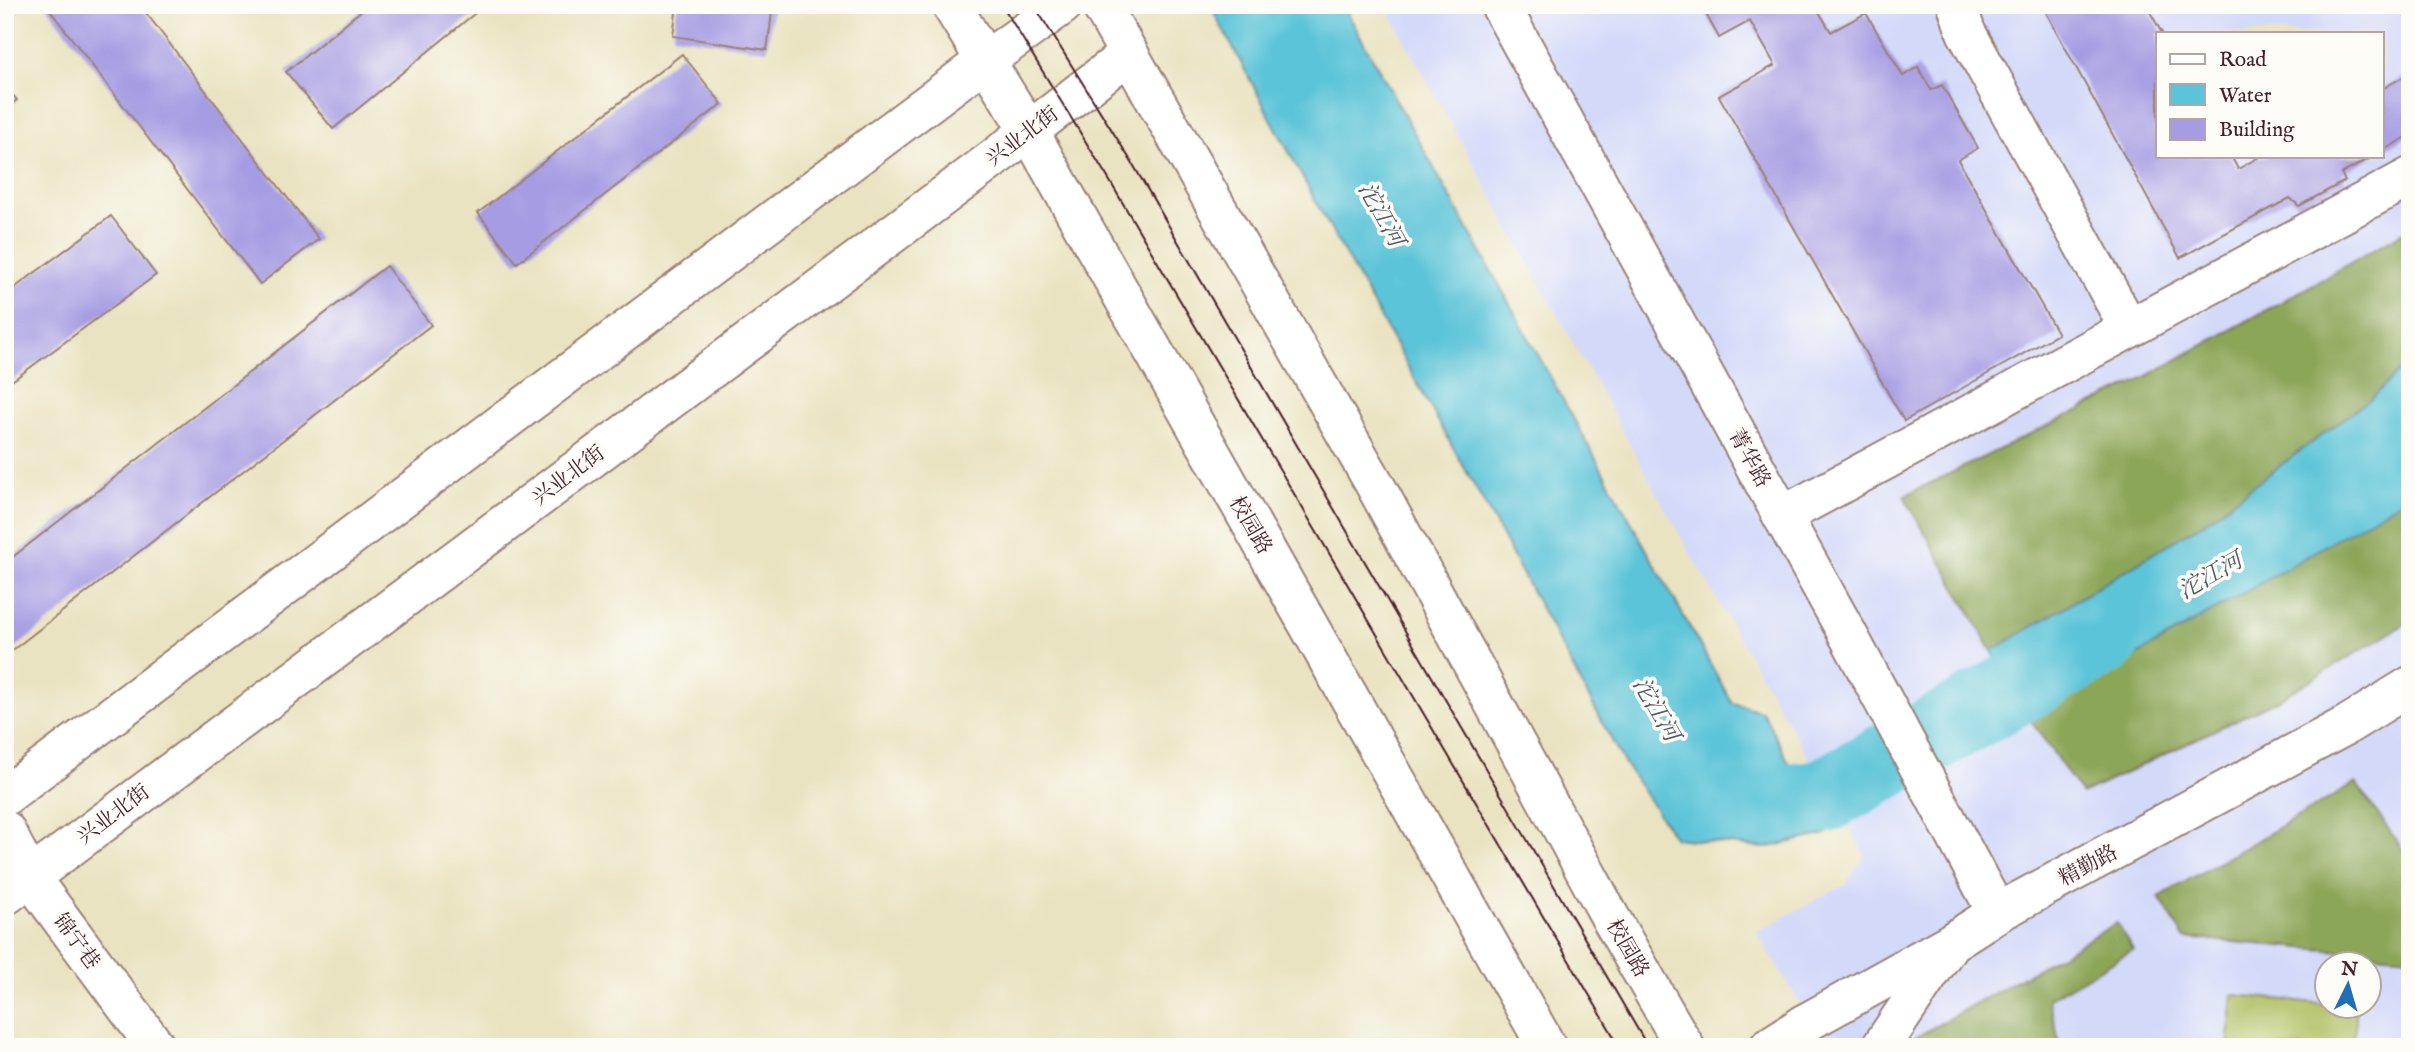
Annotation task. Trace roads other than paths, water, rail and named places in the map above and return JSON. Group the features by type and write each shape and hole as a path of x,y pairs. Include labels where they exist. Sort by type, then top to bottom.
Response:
{"street":[{"name":"校园路","path":"951,5 1029,131 1547,1047"},
{"path":"5,796 1063,5"},
{"name":"校园路","path":"1101,5 1374,484 1610,917 1685,1047"},
{"name":"菁华路","path":"1500,5 1783,516 1997,913"},
{"path":"1957,5 1966,32 2129,328"},
{"name":"兴业北街","path":"18,886 1129,54"},
{"path":"1783,516 2410,177"},
{"name":"精勤路","path":"1769,1047 1811,1020 1951,943 1997,913 2323,738 2410,687"},
{"name":"锦宁巷","path":"5,830 18,886 156,1047"},
{"path":"1881,1047 1951,943"}],"water":[{"path":"1210,5 1343,5 1732,703 1762,711 1826,834 1765,848 1675,838 1623,761"},
{"path":"2410,361 2410,496 2029,718 1992,651 2202,524 2373,397"}],"waterway":[{"name":"沱江河","path":"1709,777 1752,796 1778,800 1824,796 2104,638"}],"tram line":[{"path":"1002,5 1108,178 1620,1047"},
{"path":"1034,5 1131,161 1648,1047"}]}
